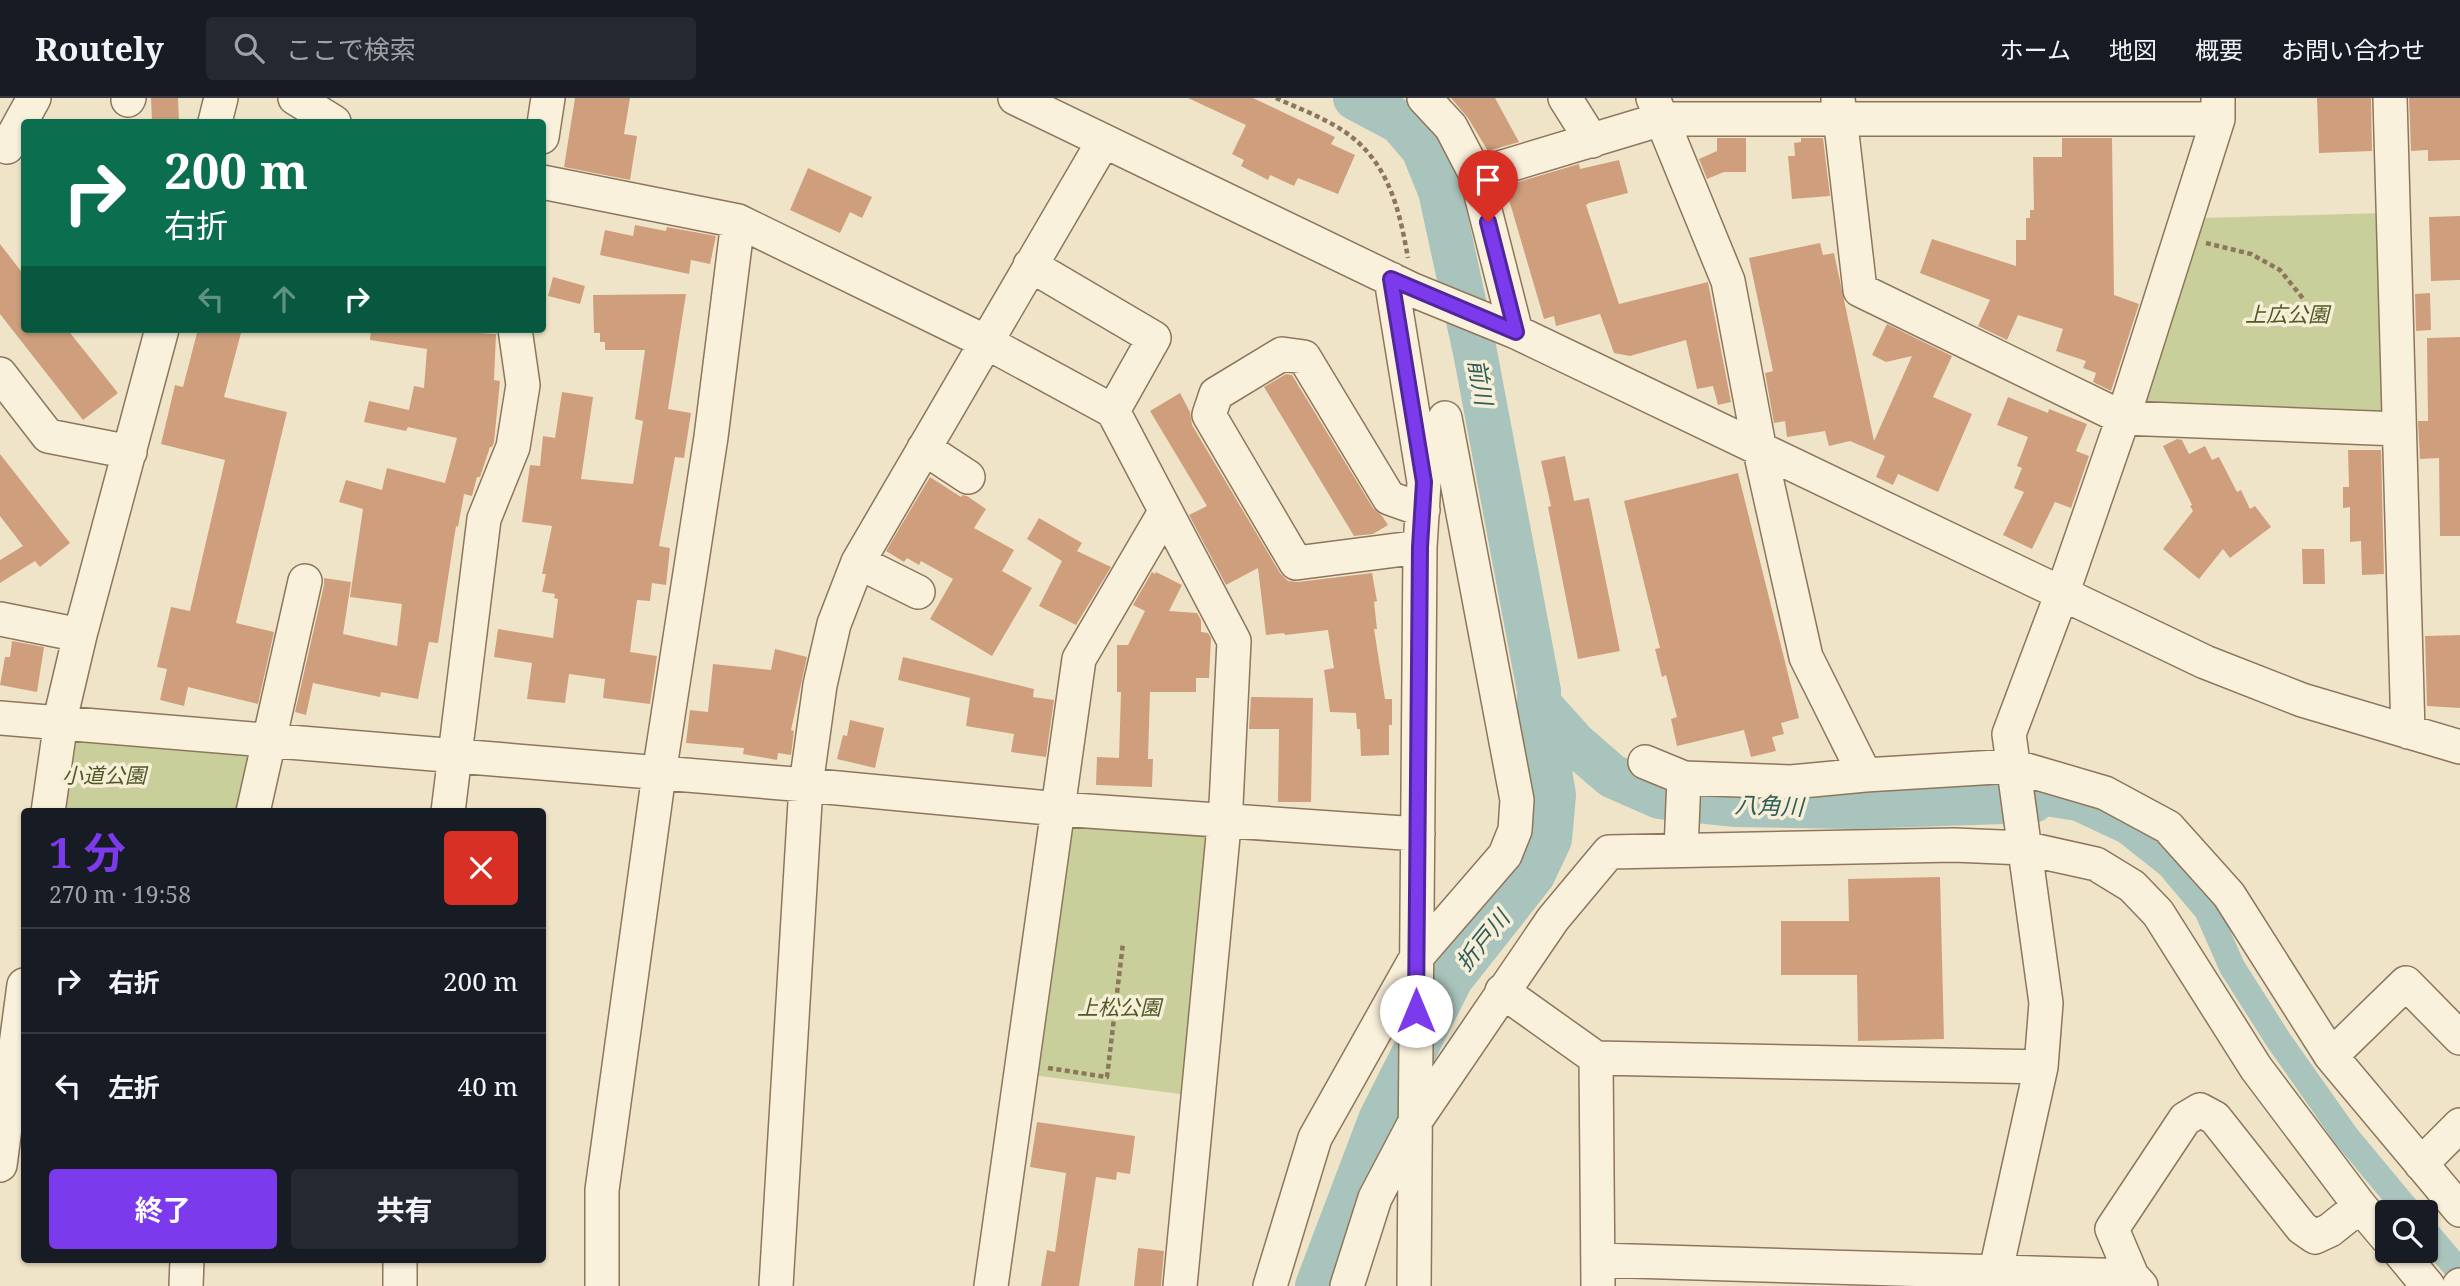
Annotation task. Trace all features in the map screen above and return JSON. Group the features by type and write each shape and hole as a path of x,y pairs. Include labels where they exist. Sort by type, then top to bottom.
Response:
{"street":[{"path":"22,119 34,98"},
{"path":"216,119 221,98"},
{"path":"295,98 329,119"},
{"path":"545,119 548,98"},
{"path":"1015,98 1407,287 1516,332 2205,662 2302,700 2460,747"},
{"path":"1424,98 1451,127 1476,175 1516,332"},
{"path":"1565,98 1592,141"},
{"path":"2390,98 2407,732"},
{"path":"1476,175 1592,141 1658,109 2218,108 2182,237 2123,418 2009,734 2046,1003 2041,1068 1996,1270"},
{"path":"1658,109 1728,281 1760,451 1806,657 1865,775"},
{"path":"1840,109 1860,290 2123,418 2398,429"},
{"path":"7,147 21,122"},
{"path":"776,1286 806,785 820,685 834,624 858,562 1103,142"},
{"path":"546,183 738,221 986,342 1113,411 1234,642 1225,820 1180,1286"},
{"path":"602,1286 602,1190 659,774 710,437 738,221"},
{"path":"1030,265 1154,338 1113,411"},
{"path":"1407,287 1424,482 1420,547 1413,1286"},
{"path":"49,808 60,723 80,635 161,333"},
{"path":"448,808 484,519 513,447 523,385 516,333"},
{"path":"1420,547 1296,564 1209,415 1216,394 1282,354 1304,357 1389,498 1423,510"},
{"path":"0,374 48,436 130,452"},
{"path":"1270,1286 1315,1138 1416,958 1505,855 1515,830 1517,800 1446,418"},
{"path":"924,448 968,477"},
{"path":"991,1286 1080,659 1165,512"},
{"path":"858,562 918,592"},
{"path":"254,808 305,581"},
{"path":"0,619 80,635"},
{"path":"0,718 806,785 1059,809 1418,834"},
{"path":"1645,762 1684,779 1791,782 2013,767 2105,793 2168,827 2229,895 2332,1056 2460,1210"},
{"path":"1681,849 1684,779"},
{"path":"1347,1286 1375,1198 1416,1119 1553,919 1609,852 1954,845 2023,841 2096,864 2132,886 2158,913 2256,1068 2375,1224"},
{"path":"2332,1056 2406,983 2460,1038"},
{"path":"1502,990 1596,1058 2041,1068"},
{"path":"0,1165 21,1008"},
{"path":"1596,1058 1598,1273 1996,1270 2136,1281 2112,1229 2185,1119 2200,1110 2215,1118 2302,1228 2315,1237 2330,1230 2360,1206"},
{"path":"2421,1164 2460,1125"},
{"path":"186,1286 187,1263"},
{"path":"400,1263 400,1286"},
{"path":"2409,1263 2428,1286"}],"path":[{"path":"1276,98 1328,122 1353,138 1374,161 1390,186 1400,215 1407,287"},
{"path":"2182,237 2251,254 2280,270 2305,301"},
{"path":"1023,1064 1107,1077 1123,943"}],"green space":[{"name":"上広公園","path":"2382,213 2387,407 2379,416 2150,407 2142,394 2202,218"},
{"name":"小道公園","path":"83,736 248,750 254,760 242,808 60,808 70,743"},
{"name":"上松公園","path":"1079,822 1202,833 1214,846 1188,1095 1032,1075 1068,832"}],"building":[{"path":"151,98 178,98 179,119 152,119"},
{"path":"575,98 630,98 624,134 637,136 630,180 564,167"},
{"path":"1188,98 1253,98 1335,137 1331,144 1355,155 1338,194 1298,178 1294,186 1270,175 1268,180 1241,166 1244,160 1232,154 1246,125"},
{"path":"1451,98 1495,98 1519,142 1488,151 1468,118"},
{"path":"2317,98 2371,98 2372,151 2319,153"},
{"path":"2409,98 2460,98 2460,160 2428,161 2428,150 2411,151"},
{"path":"1717,138 1746,138 1746,172 1724,172 1707,179 1699,159 1717,151"},
{"path":"1801,138 1823,138 1830,196 1792,199 1788,156 1795,156 1794,143 1801,142"},
{"path":"2062,138 2112,138 2114,295 2139,304 2111,391 2093,382 2096,373 2083,368 2086,361 2056,351 2063,329 2018,315 2007,340 1978,326 1990,300 1920,273 1932,239 2016,266 2016,240 2026,240 2026,218 2030,218 2030,210 2034,210 2033,157 2062,157"},
{"path":"1619,160 1628,193 1586,205 1619,304 1708,282 1731,402 1718,405 1713,386 1697,389 1686,340 1630,356 1614,353 1600,314 1556,326 1554,316 1544,319 1505,186 1579,164 1580,169"},
{"path":"808,168 872,197 862,218 850,212 840,233 790,210"},
{"path":"2460,216 2460,280 2431,281 2429,217"},
{"path":"635,225 666,231 667,227 716,236 710,264 691,260 689,274 600,255 605,230 633,236"},
{"path":"1820,243 1823,255 1834,253 1874,441 1912,356 1886,362 1872,355 1887,324 1952,356 1933,397 1972,414 1938,492 1898,474 1893,485 1876,477 1885,456 1850,441 1829,446 1825,431 1787,437 1785,421 1774,423 1765,373 1773,371 1749,258"},
{"path":"0,244 21,271 21,333 70,333 118,393 83,420 0,314"},
{"path":"553,277 585,286 580,304 548,296"},
{"path":"2430,293 2431,330 2416,331 2415,294"},
{"path":"686,294 668,409 691,413 684,458 675,457 659,546 670,548 666,585 652,583 650,601 637,600 630,652 657,656 650,704 603,698 605,679 569,674 565,703 527,699 532,663 494,657 498,629 553,638 558,599 554,598 555,594 542,592 546,574 542,574 552,526 522,522 530,465 540,466 543,436 555,438 562,392 593,397 581,479 633,484 643,421 635,419 645,350 605,350 605,342 600,342 600,333 594,333 593,295"},
{"path":"197,333 241,333 224,397 287,412 236,623 274,632 258,704 188,687 184,706 160,700 167,669 157,667 171,607 190,611 225,460 161,444 175,385 183,387"},
{"path":"371,333 496,334 494,380 500,381 494,442 480,477 477,477 472,496 464,494 458,527 456,526 438,643 429,642 418,699 381,692 380,697 313,683 306,715 295,712 324,578 351,582 343,634 397,646 402,604 350,597 363,509 339,502 346,480 382,490 387,468 445,483 457,438 408,427 406,431 364,422 369,401 409,410 414,386 424,388 427,349 370,340"},
{"path":"2460,337 2460,536 2440,536 2439,458 2420,459 2418,421 2428,421 2427,338"},
{"path":"1286,374 1292,375 1373,508 1388,525 1373,534 1354,536 1264,387"},
{"path":"1180,393 1190,412 1192,425 1280,573 1288,581 1372,573 1377,601 1374,602 1377,629 1374,629 1385,699 1392,699 1389,755 1361,756 1360,729 1357,729 1356,713 1330,712 1324,670 1334,668 1328,630 1266,635 1258,568 1226,585 1189,515 1207,506 1150,411"},
{"path":"2008,397 2048,413 2049,409 2087,424 2076,451 2089,456 2071,508 2055,502 2032,549 2003,535 2024,492 2014,488 2022,468 2017,466 2028,437 1997,425"},
{"path":"2177,439 2182,440 2189,454 2205,446 2212,460 2219,457 2237,492 2241,490 2250,509 2255,506 2271,527 2230,558 2223,549 2199,579 2163,549 2193,511 2163,446"},
{"path":"2348,450 2381,450 2384,574 2362,575 2361,541 2350,542 2350,507 2343,508 2343,487 2349,487"},
{"path":"0,454 70,543 40,567 35,561 0,583 0,560 23,546 0,516"},
{"path":"1565,456 1574,501 1589,498 1620,651 1578,659 1541,461"},
{"path":"1738,473 1799,718 1781,723 1784,734 1772,737 1776,751 1751,757 1744,730 1677,746 1671,719 1677,717 1666,675 1662,677 1655,649 1660,648 1624,501"},
{"path":"930,477 986,509 974,528 1014,550 1002,571 1032,588 992,656 930,619 953,579 921,561 919,565 907,558 904,562 886,551"},
{"path":"1039,518 1082,543 1077,551 1111,567 1076,625 1039,606 1062,561 1027,539"},
{"path":"2302,549 2324,549 2325,584 2303,584"},
{"path":"1152,572 1182,585 1169,611 1197,613 1201,620 1201,632 1208,633 1211,638 1209,678 1196,678 1196,692 1150,692 1148,759 1153,759 1152,787 1096,785 1097,757 1119,758 1121,692 1117,692 1117,645 1128,645 1145,611 1133,605"},
{"path":"2460,635 2460,708 2427,706 2425,636"},
{"path":"12,641 44,647 37,692 0,685 5,657 10,657"},
{"path":"775,649 807,657 791,730 794,731 791,755 778,753 777,760 743,754 744,748 686,743 690,710 708,712 713,664 771,670"},
{"path":"903,657 1034,689 1033,697 1054,700 1046,757 1011,752 1014,734 966,726 970,698 898,680"},
{"path":"1251,697 1313,698 1311,802 1278,802 1279,729 1249,729"},
{"path":"850,720 884,728 875,768 837,759 843,735 847,736"},
{"path":"1940,877 1944,1039 1858,1041 1857,975 1781,975 1781,921 1849,921 1848,879"},
{"path":"1037,1122 1135,1136 1130,1174 1117,1172 1116,1180 1096,1177 1079,1286 1041,1286 1047,1250 1055,1252 1066,1173 1030,1167"},
{"path":"1138,1248 1164,1251 1161,1286 1134,1286"}],"waterway":[{"name":"前川","path":"1317,1286 1380,1120 1451,979 1533,875 1550,839 1554,795 1539,691 1475,352 1440,191 1423,149 1400,122 1355,98"},
{"name":"八角川","path":"1539,704 1574,743 1612,776 1660,797 1736,805 1854,807 2033,801"},
{"path":"2033,801 2077,808 2126,831 2169,865 2207,910 2232,967 2279,1041 2346,1136 2399,1200"},
{"path":"2438,1246 2460,1272"}],"route":[{"path":"1416,1011 1420,547 1424,482 1391,279 1516,332 1488,222"}],"water label":[{"name":"折戸川","path":"1482,940"}]}
